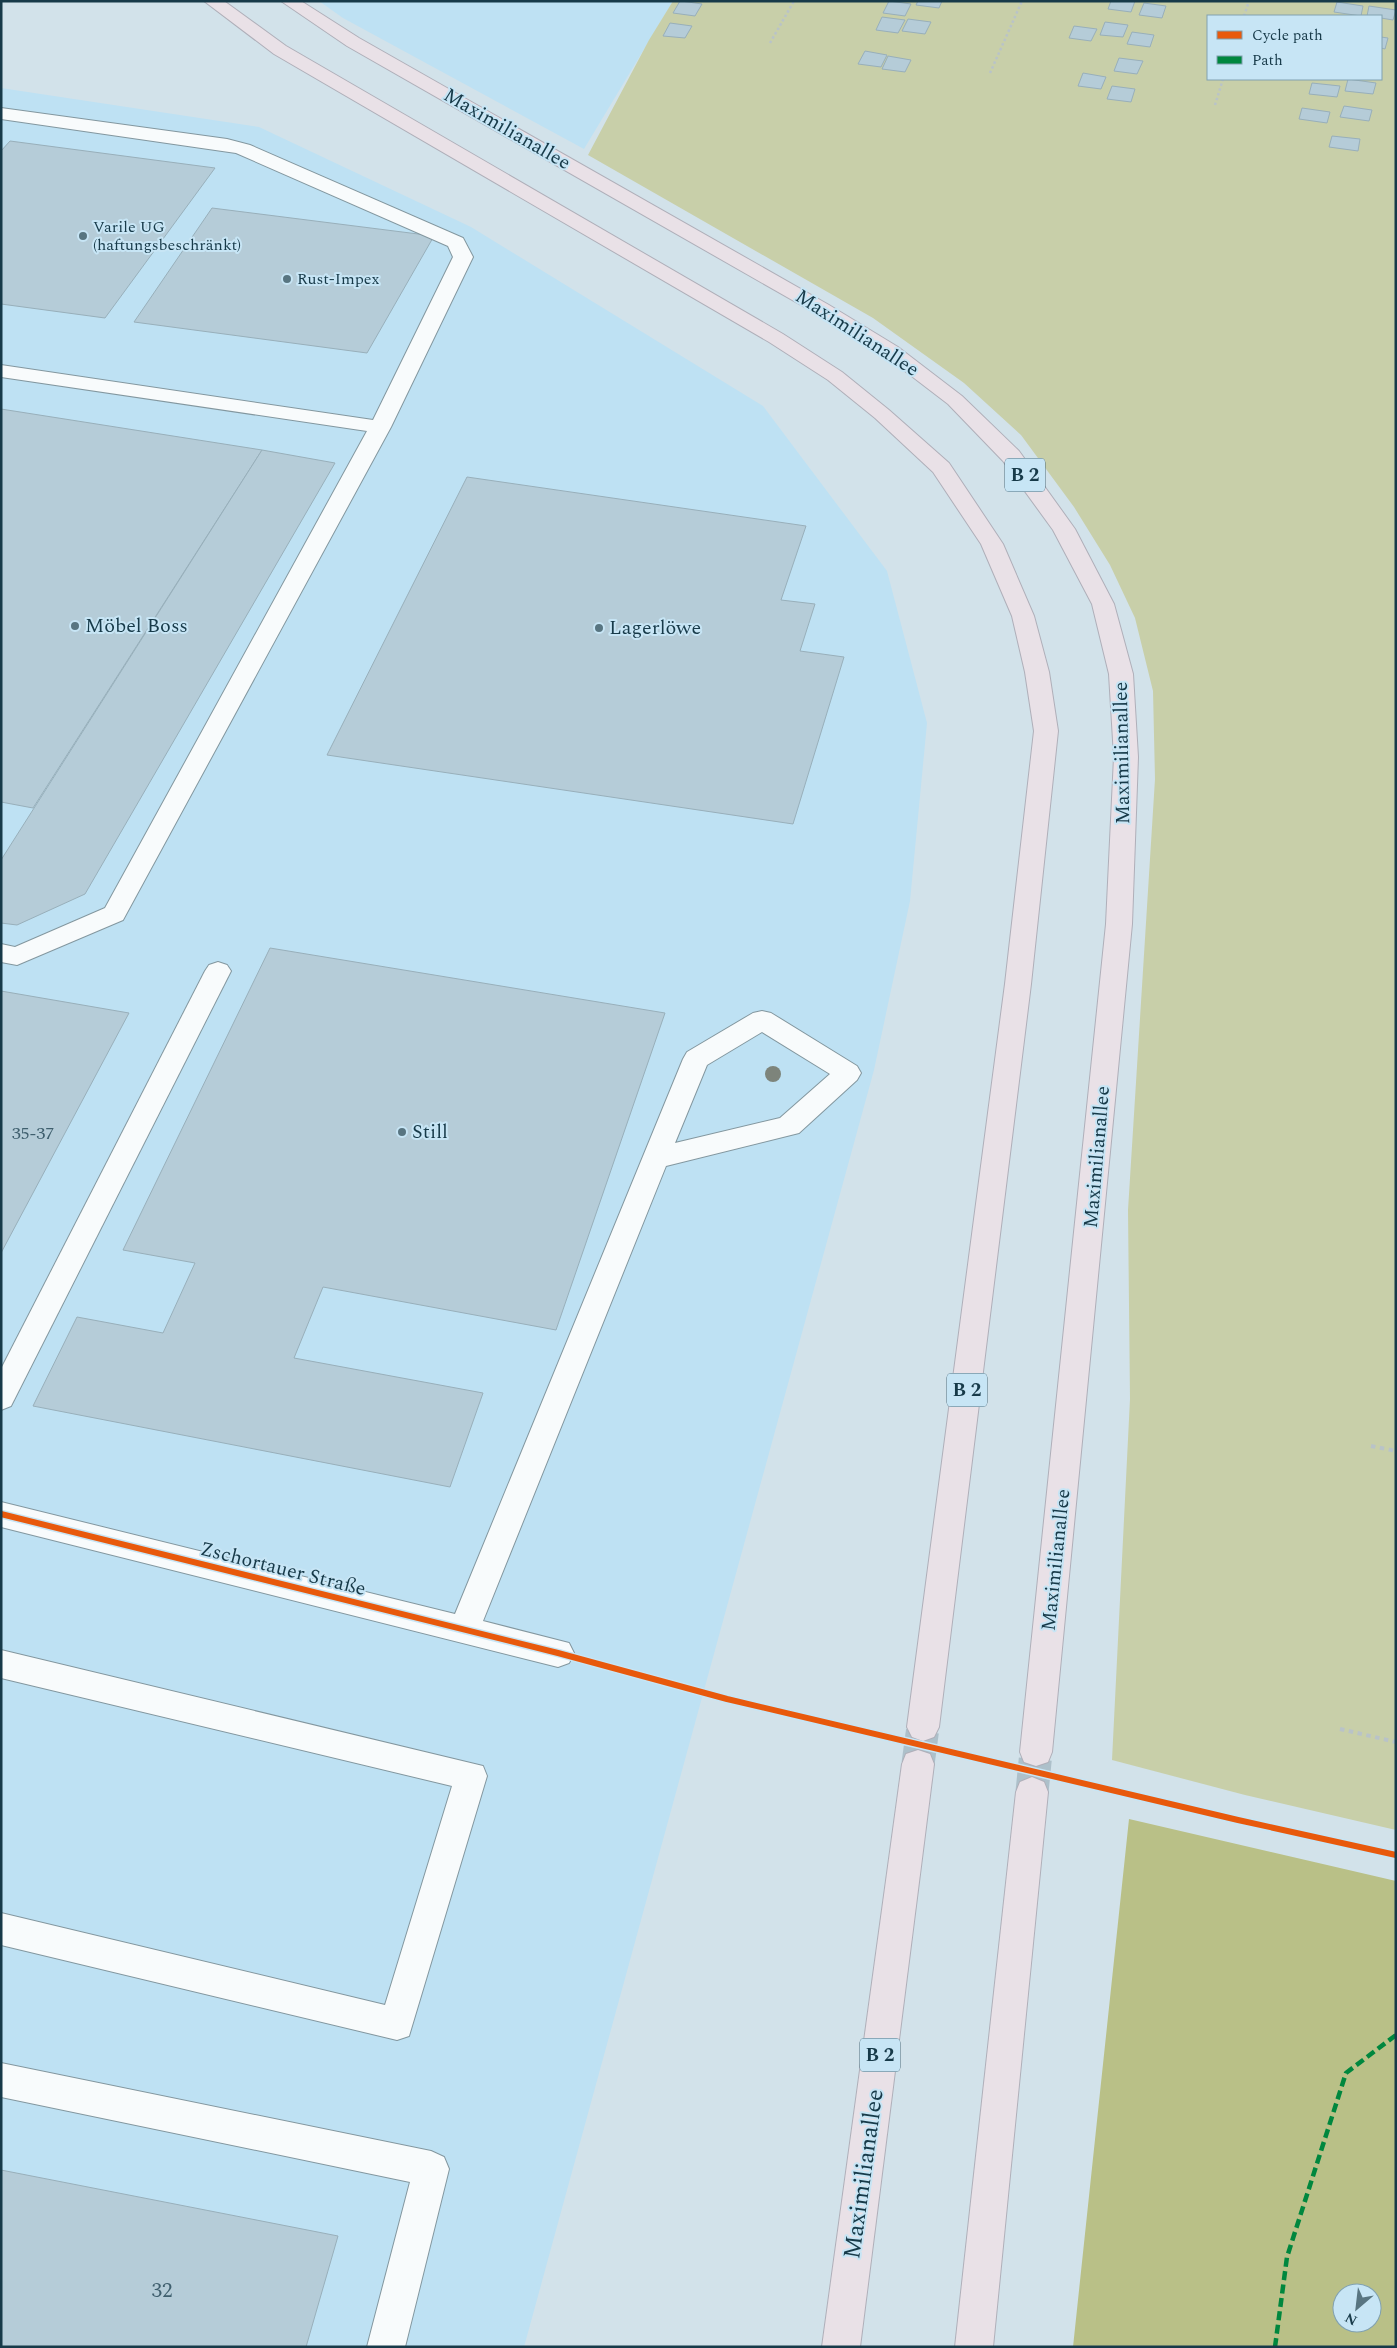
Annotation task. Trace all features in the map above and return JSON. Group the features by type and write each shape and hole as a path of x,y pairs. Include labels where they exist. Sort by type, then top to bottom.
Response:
{"highway":[{"name":"B 2","path":"212,1 280,50 776,338 836,376 882,414 941,468 992,544 1023,616 1037,672 1046,732 1016,1004 923,1726"},
{"name":"Maximilianallee","path":"289,1 353,42 822,309 891,351 954,400 1011,456 1064,529 1103,604 1121,674 1126,756 1119,924 1080,1329 1036,1752"},
{"name":"Maximilianallee","path":"841,2347 918,1764"},
{"path":"974,2347 1032,1792"}],"street":[{"path":"1,113 227,145 243,149 456,242 463,257 380,427 114,914 17,956 1,953"},
{"path":"1,371 380,427"},
{"path":"1,1398 218,971"},
{"path":"464,1629 696,1059 762,1020 848,1073 789,1126 656,1158"},
{"name":"Zschortauer Straße","path":"1,1514 558,1653"},
{"path":"1,1664 471,1776 397,2024 1,1929"},
{"path":"1,2080 431,2169 386,2347"}],"path":[{"path":"770,43 794,1"},
{"path":"990,73 1022,1"},
{"path":"1244,15 1249,1"},
{"path":"1215,105 1223,80"},
{"path":"1371,1446 1396,1451"},
{"path":"1340,1730 1396,1742"}],"shaded area":[{"path":"319,1 673,1 584,149 343,18"},
{"path":"1,88 259,127 471,227 763,406 887,571 927,723 910,901 874,1070 524,2347 1,2347"}],"green space":[{"path":"673,1 1396,1 1396,1830 1245,1795 1112,1760 1130,1399 1128,1210 1155,779 1153,691 1135,618 1110,565 1074,507 1021,435 964,383 873,318 588,155 649,40"},
{"path":"1129,1819 1396,1881 1396,2347 1073,2347"}],"building":[{"path":"680,1 702,4 695,16 673,13"},
{"path":"889,1 911,4 905,16 883,13"},
{"path":"918,1 942,1 939,8 916,5"},
{"path":"1111,1 1135,1 1131,12 1108,9"},
{"path":"1337,2 1363,6 1361,15 1334,12"},
{"path":"1144,3 1166,6 1162,18 1139,15"},
{"path":"1369,6 1396,10 1393,20 1382,18 1382,15 1367,15"},
{"path":"882,17 905,20 898,33 876,30"},
{"path":"908,19 931,22 925,34 902,31"},
{"path":"1105,22 1128,25 1123,37 1100,35"},
{"path":"670,23 692,26 685,38 663,36"},
{"path":"1074,26 1097,29 1091,41 1069,38"},
{"path":"1132,32 1154,35 1150,47 1127,44"},
{"path":"1382,37 1388,38 1385,49 1382,48"},
{"path":"865,51 887,55 881,67 858,64"},
{"path":"888,56 911,60 905,72 882,69"},
{"path":"1119,58 1143,61 1137,74 1114,71"},
{"path":"1083,73 1106,77 1101,89 1078,86"},
{"path":"1348,80 1376,83 1373,94 1345,91"},
{"path":"1312,83 1340,86 1337,97 1309,94"},
{"path":"1112,86 1135,89 1131,102 1107,99"},
{"path":"1344,106 1372,110 1369,121 1340,117"},
{"path":"1302,108 1330,112 1327,123 1299,119"},
{"path":"1332,136 1360,139 1358,151 1329,147"},
{"name":"Varile UG (haftungsbeschränkt)","path":"10,141 215,168 105,318 1,304 1,151"},
{"name":"Rust-Impex","path":"212,208 434,236 367,353 134,322"},
{"name":"Möbel Boss","path":"1,409 262,450 33,808 1,802"},
{"path":"262,450 335,463 85,894 17,925 1,923 1,860"},
{"name":"Lagerlöwe","path":"467,477 806,526 781,600 815,604 800,651 844,657 793,824 327,755"},
{"name":"Still","path":"270,948 665,1013 556,1330 323,1287 294,1358 483,1393 450,1487 33,1406 77,1317 163,1333 195,1263 123,1250"},
{"path":"1,991 129,1013 1,1253"},
{"path":"1,2170 338,2236 306,2347 1,2347"}],"tunnel":[{"path":"918,1764 923,1727"},
{"path":"1032,1792 1036,1752"}],"marked path":[{"path":"1275,2347 1287,2257 1346,2073 1396,2035"}],"cycle path":[{"path":"1,1514 558,1653 727,1699 1238,1820 1396,1855"}],"place":[{"name":"Varile UG (haftungsbeschränkt)","path":"83,236"},
{"name":"Rust-Impex","path":"287,279"},
{"name":"Möbel Boss","path":"75,626"},
{"name":"Lagerlöwe","path":"599,628"},
{"name":"Still","path":"402,1132"}]}
